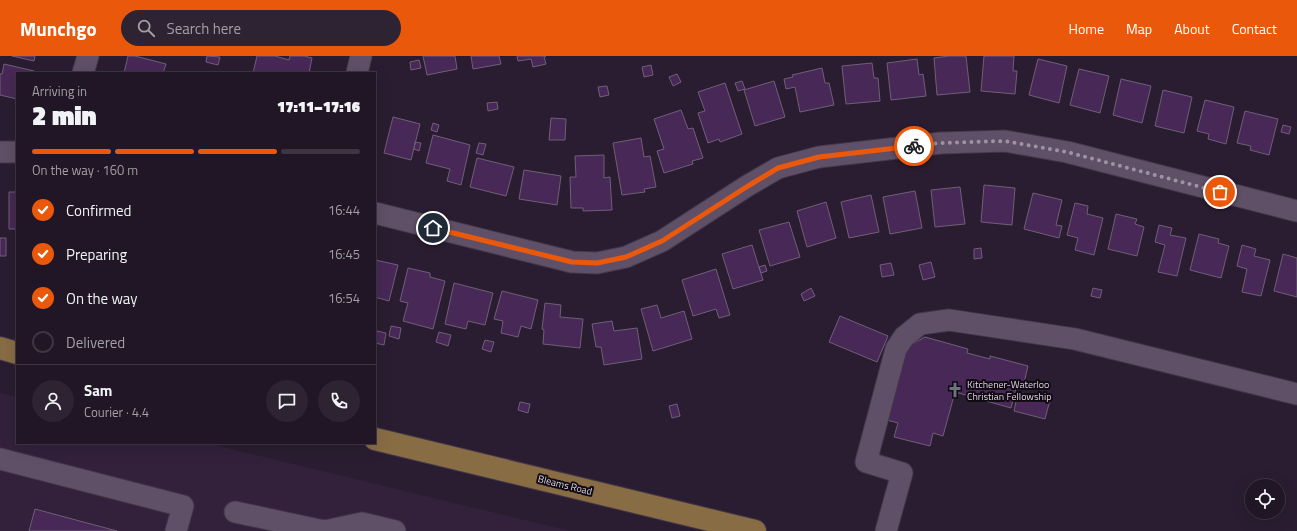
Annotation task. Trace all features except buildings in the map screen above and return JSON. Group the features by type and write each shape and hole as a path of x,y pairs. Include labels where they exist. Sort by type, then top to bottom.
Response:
{"main road":[{"path":"0,348 16,352"},
{"name":"Bleams Road","path":"376,439 755,531"}],"street":[{"path":"83,72 88,56"},
{"path":"357,72 361,56"},
{"path":"376,213 572,262 597,263 626,257 662,241 778,168 819,157 940,143 1005,141 1067,152 1297,211"},
{"path":"0,152 16,152"},
{"path":"886,531 902,473 866,462 896,349 904,337 920,324 950,320 1075,339 1297,394"},
{"path":"0,459 183,506 176,531"},
{"path":"235,512 325,531 362,523 395,531"}],"shaded area":[{"path":"0,393 16,397 16,444 210,444 570,531 0,531"}],"way so far":[{"path":"914,146 940,143 1005,141 1067,152 1220,192"}],"place":[{"name":"Kitchener-Waterloo Christian Fellowship","path":"955,390"}],"route":[{"path":"433,228 572,262 597,263 626,257 662,241 778,168 819,157 914,146"}]}
